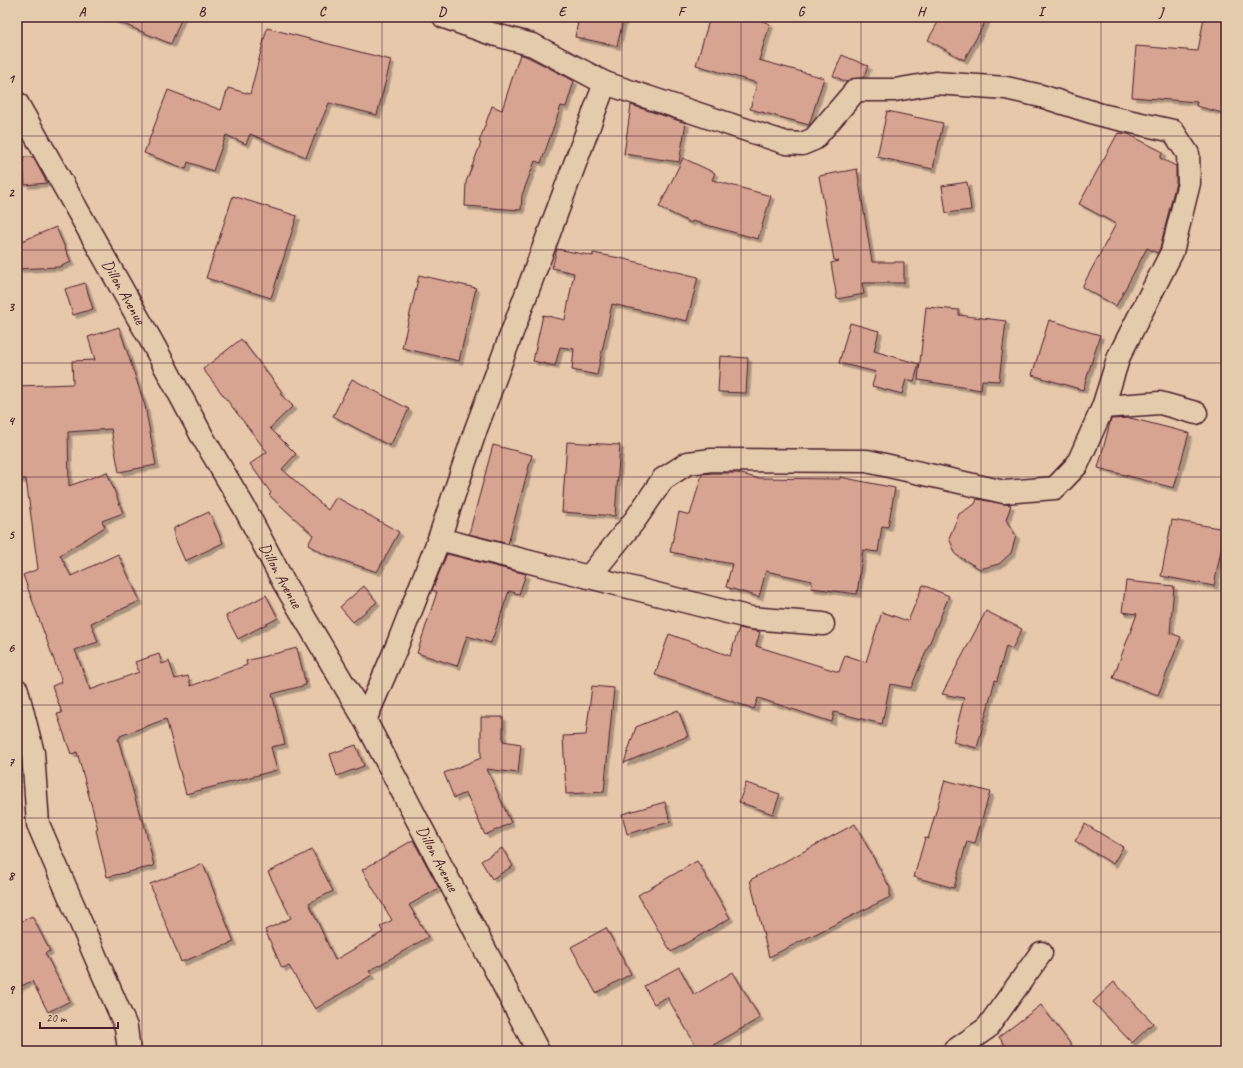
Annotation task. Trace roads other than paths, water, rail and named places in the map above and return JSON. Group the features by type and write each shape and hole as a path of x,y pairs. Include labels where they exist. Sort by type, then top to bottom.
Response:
{"street":[{"path":"444,17 489,33 533,45 605,83 786,143 802,144 814,139 856,90 895,90 936,83 1006,88 1041,96 1101,115 1173,131 1188,154 1189,183 1172,252 1119,356 1103,407 1077,465 1055,488 1004,492 867,461 712,460 688,463 663,479 634,520 589,576"},
{"path":"365,720 397,646 439,538 476,429 511,340 605,83"},
{"name":"Dillon Avenue","path":"17,103 153,344 202,436 244,508 284,583 365,720 538,1051"},
{"path":"1103,407 1160,403 1196,413"},
{"path":"439,538 751,618 823,624"},
{"path":"17,690 33,753 38,824 126,1027 130,1051"},
{"path":"954,1051 986,1028 1041,953"}]}
